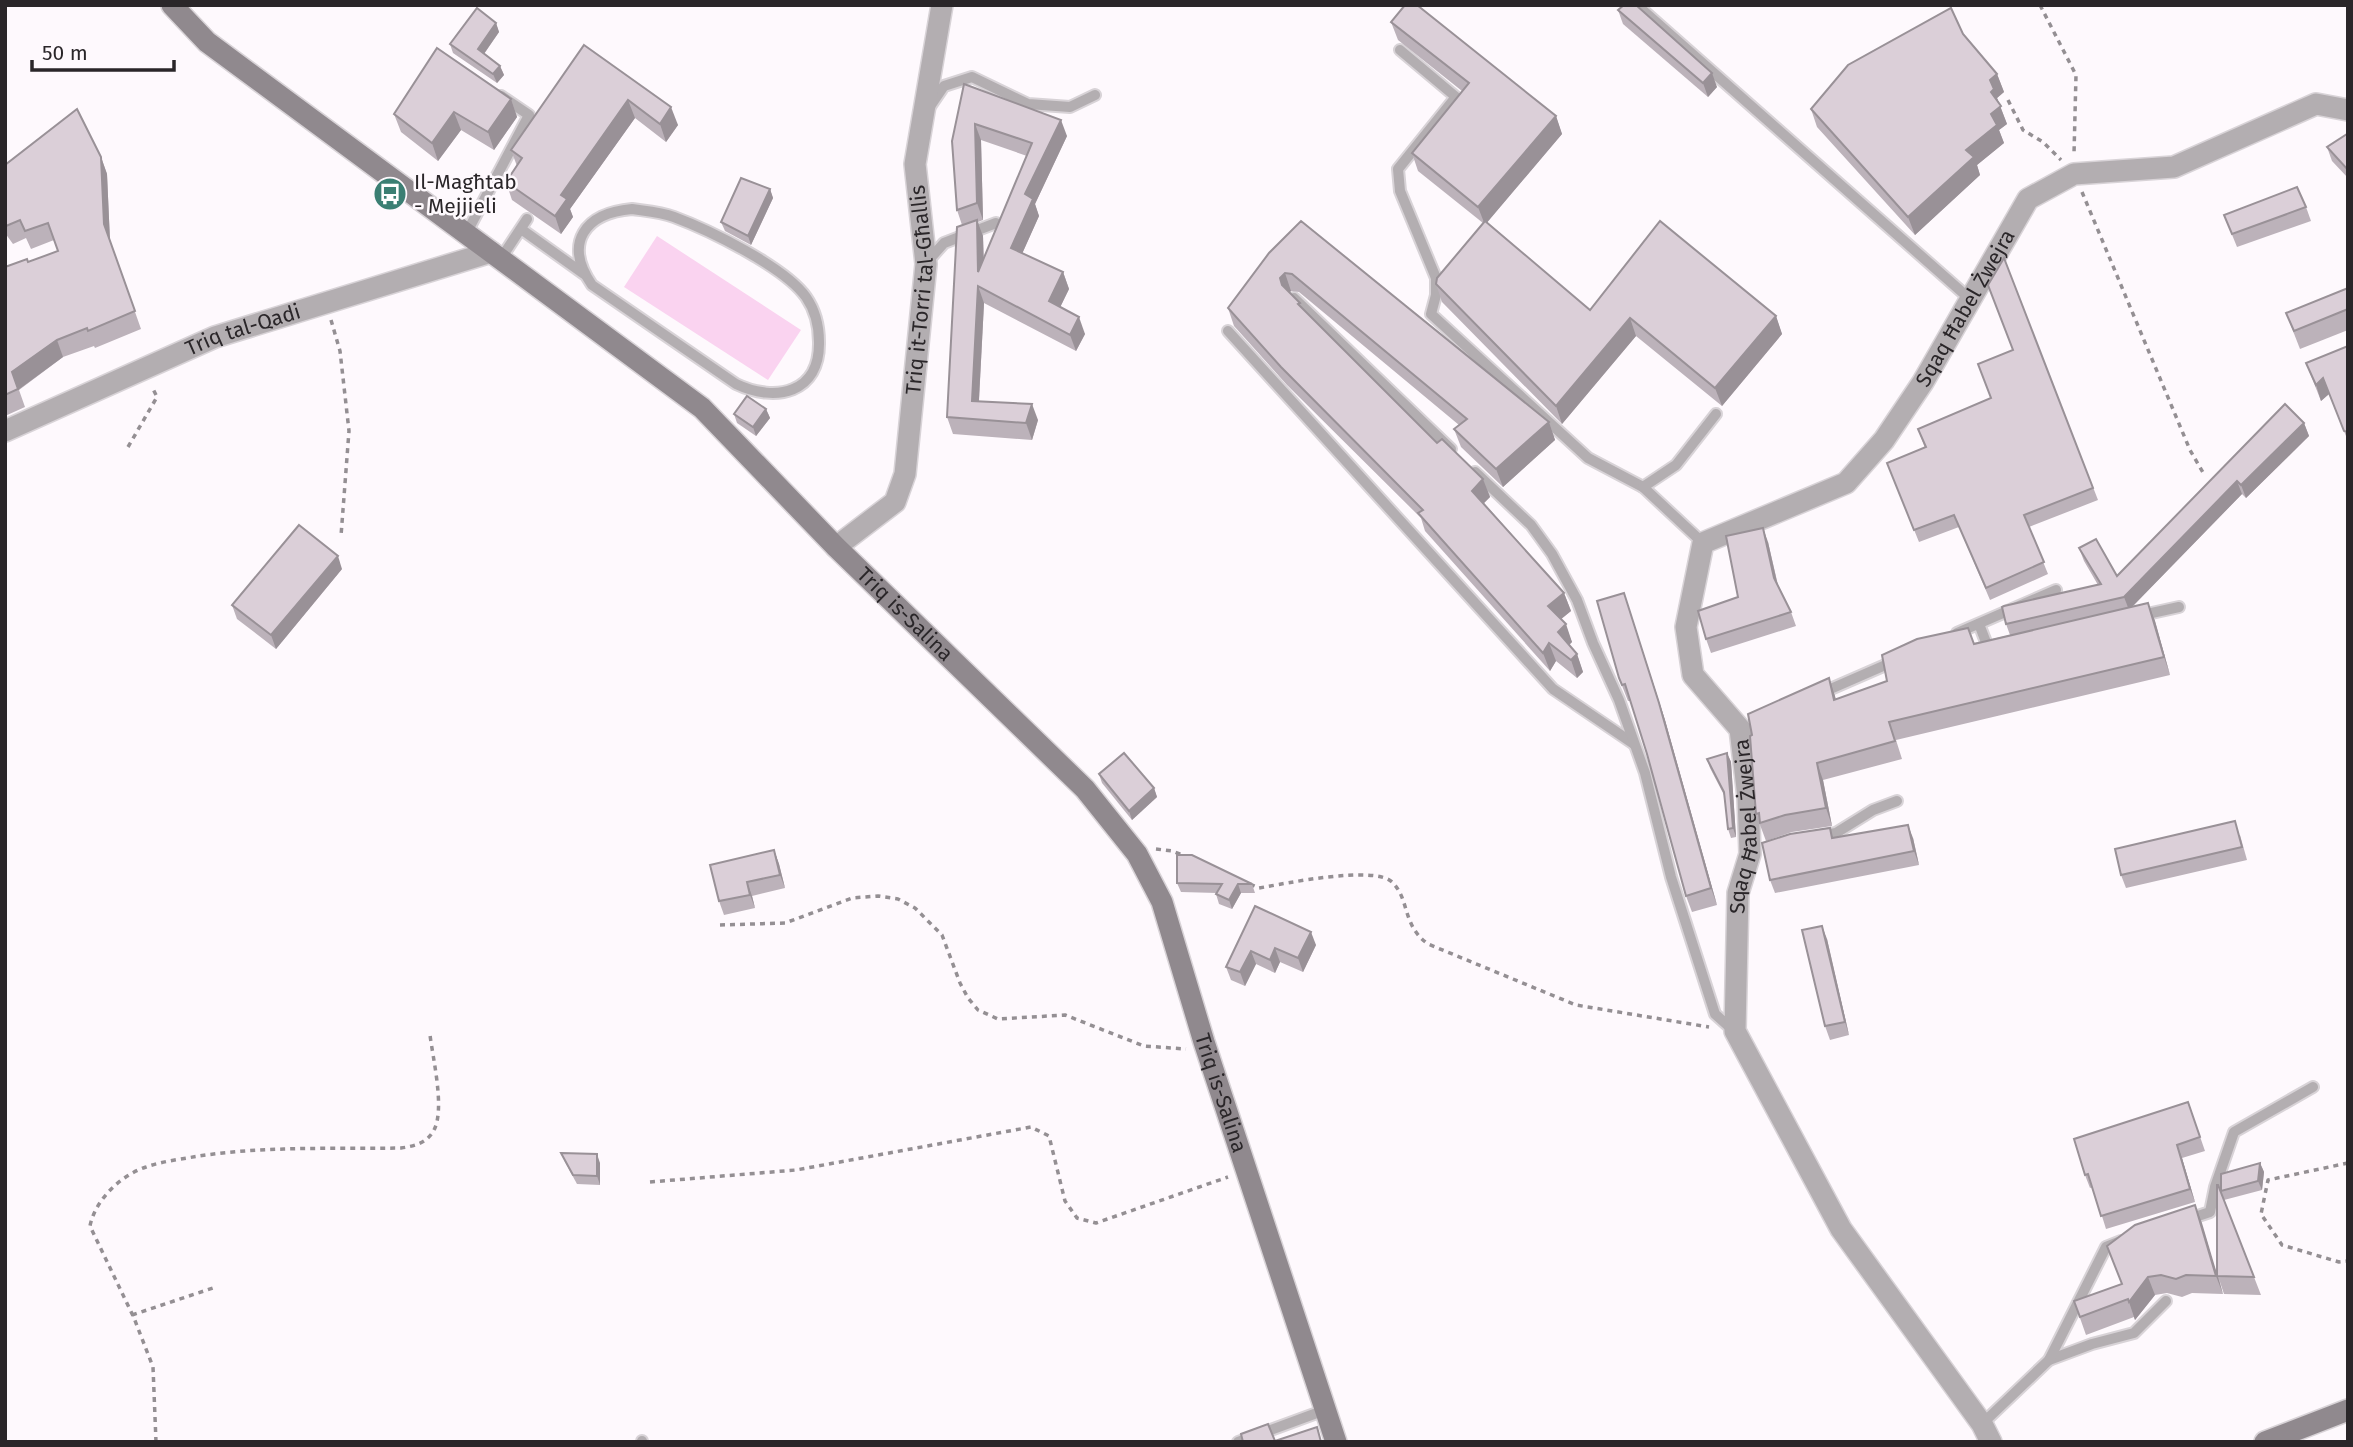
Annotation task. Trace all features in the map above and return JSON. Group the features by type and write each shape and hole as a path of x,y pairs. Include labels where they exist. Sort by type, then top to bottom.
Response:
{"main road":[{"name":"Triq is-Salina","path":"172,5 207,41 702,408 836,547 1085,789 1137,854 1162,902 1204,1042 1336,1442"},
{"path":"2265,1442 2348,1410"}],"street":[{"name":"Triq it-Torri tal-Għallis","path":"836,547 895,502 905,474 926,264 915,164 942,5"},
{"path":"2074,174 2174,167 2316,104 2348,110"},
{"name":"Sqaq Ħabel Żwejra","path":"1986,1433 1841,1229 1735,1031 1738,893 1755,852 1748,797 1746,726 1693,675 1686,627 1703,543 1846,483 1892,429 1923,382 2028,200 2074,174"},
{"name":"Triq tal-Qadi","path":"5,431 215,337 496,256"}],"lane":[{"path":"1638,6 1970,300"},
{"path":"1400,50 1456,97 1398,169 1399,191 1436,278 1436,295 1431,314 1588,457 1643,487 1703,543"},
{"path":"922,119 943,86 972,77 1028,104 1070,107 1095,95"},
{"path":"466,234 529,115 489,87"},
{"path":"496,256 524,224 585,275 599,292 747,389 769,394 791,391 808,381 817,364 820,353 817,322 807,298 793,282 765,263 673,216 632,209 616,210 593,222 583,230 579,240 579,257 585,275"},
{"path":"926,264 943,243 996,223"},
{"path":"1294,298 1461,459"},
{"path":"1228,331 1553,689 1635,745"},
{"path":"1643,487 1675,465 1716,414"},
{"path":"1471,468 1531,525 1552,554 1577,600 1645,773 1671,877 1715,1014 1735,1031"},
{"path":"1941,640 2056,590"},
{"path":"2124,619 2179,607"},
{"path":"1979,624 1989,650 2003,647"},
{"path":"1803,701 1903,657"},
{"path":"1804,839 1836,834 1873,810 1897,801"},
{"path":"2171,1225 2210,1212 2215,1186 2234,1132 2313,1087"},
{"path":"1986,1433 2049,1360 2106,1247 2132,1238"},
{"path":"2049,1360 2092,1343 2134,1333 2166,1301"},
{"path":"1238,1442 1325,1410"}],"path":[{"path":"2040,5 2076,75 2074,174"},
{"path":"2008,100 2024,130 2043,142 2074,174 2190,450 2205,476"},
{"path":"327,304 340,351 349,431 341,536"},
{"path":"128,447 157,397 143,369"},
{"path":"1137,854 1151,849 1172,851 1185,856"},
{"path":"1246,883 1259,888 1320,877 1376,875 1394,883 1413,930 1428,944 1576,1005 1735,1031"},
{"path":"720,925 785,923 852,898 878,896 898,899 915,908 943,935 960,983 978,1010 998,1019 1065,1015 1144,1046 1182,1051 1204,1042"},
{"path":"156,1442 153,1367 90,1226 93,1212 100,1200 118,1183 145,1167 186,1158 241,1150 416,1146 433,1133 437,1123 436,1079 430,1035"},
{"path":"650,1182 796,1170 1031,1128 1049,1136 1065,1201 1077,1219 1096,1223 1246,1171"},
{"path":"2348,1163 2268,1180 2261,1214 2282,1245 2339,1262 2348,1261"},
{"path":"132,1315 213,1288"}],"shaded area":[{"path":"657,236 801,330 768,380 624,287"}],"building":[{"path":"1405,5 1417,5 1556,116 1478,207 1412,153 1469,83 1391,22"},
{"path":"1624,5 1636,5 1712,73 1703,83 1618,10"},
{"path":"477,8 496,23 478,49 500,66 493,74 450,44"},
{"path":"1951,8 1963,34 1997,74 1990,80 1994,89 1991,92 2001,106 1991,114 1997,125 1966,150 1974,157 1908,217 1811,109 1848,65"},
{"path":"584,45 671,107 660,124 628,100 561,195 567,199 555,216 506,182 522,158 511,150"},
{"path":"437,48 511,99 488,132 454,112 432,143 394,114"},
{"path":"964,84 1061,120 1025,194 1033,199 1011,248 1063,272 1049,301 1079,317 1070,335 978,286 972,401 1032,404 1026,423 947,417 957,227 977,220 978,272 1032,143 975,124 977,203 957,210 952,141"},
{"path":"77,109 101,157 104,224 135,311 88,331 87,328 57,340 12,372 18,389 5,395 5,267 58,251 48,223 25,231 20,220 5,225 5,165"},
{"path":"2348,135 2348,170 2327,147"},
{"path":"741,178 770,189 748,236 721,222"},
{"path":"2297,187 2306,207 2232,234 2224,215"},
{"path":"1301,221 1549,422 1496,469 1454,429 1467,419 1292,274 1285,273 1280,278 1282,285 1300,303 1298,304 1437,443 1442,439 1483,479 1472,491 1564,593 1548,606 1566,624 1558,632 1577,654 1571,660 1549,643 1543,653 1418,513 1423,510 1281,367 1228,308 1269,253"},
{"path":"1485,221 1590,310 1660,221 1776,316 1715,388 1630,318 1556,406 1436,284 1437,278"},
{"path":"2004,258 2093,488 2024,515 2044,562 1986,588 1954,515 1914,530 1887,463 1926,447 1918,429 1991,398 1978,364 2013,350 1988,285"},
{"path":"2348,288 2348,309 2294,331 2286,313"},
{"path":"2348,346 2348,432 2344,431 2323,378 2316,385 2306,363"},
{"path":"747,396 766,409 753,427 734,414"},
{"path":"2285,404 2304,423 2241,485 2237,481 2124,597 2006,624 2004,606 2101,584 2079,548 2096,539 2117,576"},
{"path":"299,525 338,556 271,635 232,605"},
{"path":"1763,528 1774,578 1791,612 1706,639 1698,611 1738,597 1726,536"},
{"path":"1624,593 1659,703 1711,888 1686,896 1647,754 1625,684 1622,685 1619,678 1597,601"},
{"path":"2148,603 2164,657 1889,722 1895,741 1817,763 1826,808 1785,815 1760,823 1759,813 1756,814 1752,735 1748,714 1829,678 1834,700 1887,681 1882,655 1917,639 1968,628 1974,644"},
{"path":"1124,753 1154,788 1129,811 1099,774"},
{"path":"1727,753 1733,828 1728,829 1724,792 1707,759"},
{"path":"2235,821 2242,847 2121,875 2115,849"},
{"path":"1908,825 1914,851 1770,880 1762,843 1790,834 1830,828 1832,838"},
{"path":"774,850 780,875 747,882 750,895 719,901 710,865"},
{"path":"1177,855 1192,855 1252,884 1238,884 1229,900 1216,894 1222,884 1177,883"},
{"path":"1255,906 1311,932 1298,958 1275,948 1270,960 1251,951 1240,972 1226,967"},
{"path":"1822,926 1845,1022 1825,1026 1802,930"},
{"path":"2188,1102 2200,1137 2177,1145 2190,1189 2101,1216 2074,1139"},
{"path":"561,1153 597,1154 597,1176 573,1175"},
{"path":"2260,1163 2258,1181 2221,1191 2221,1174"},
{"path":"2218,1185 2254,1277 2217,1276"},
{"path":"2195,1205 2216,1276 2186,1275 2176,1279 2161,1275 2148,1277 2129,1302 2128,1299 2080,1317 2074,1301 2122,1284 2107,1246 2135,1225"},
{"path":"1268,1424 1275,1441 1317,1427 1321,1442 1243,1442 1241,1434"}],"place":[{"name":"Il-Magħtab - Mejjieli","path":"390,194"}]}
